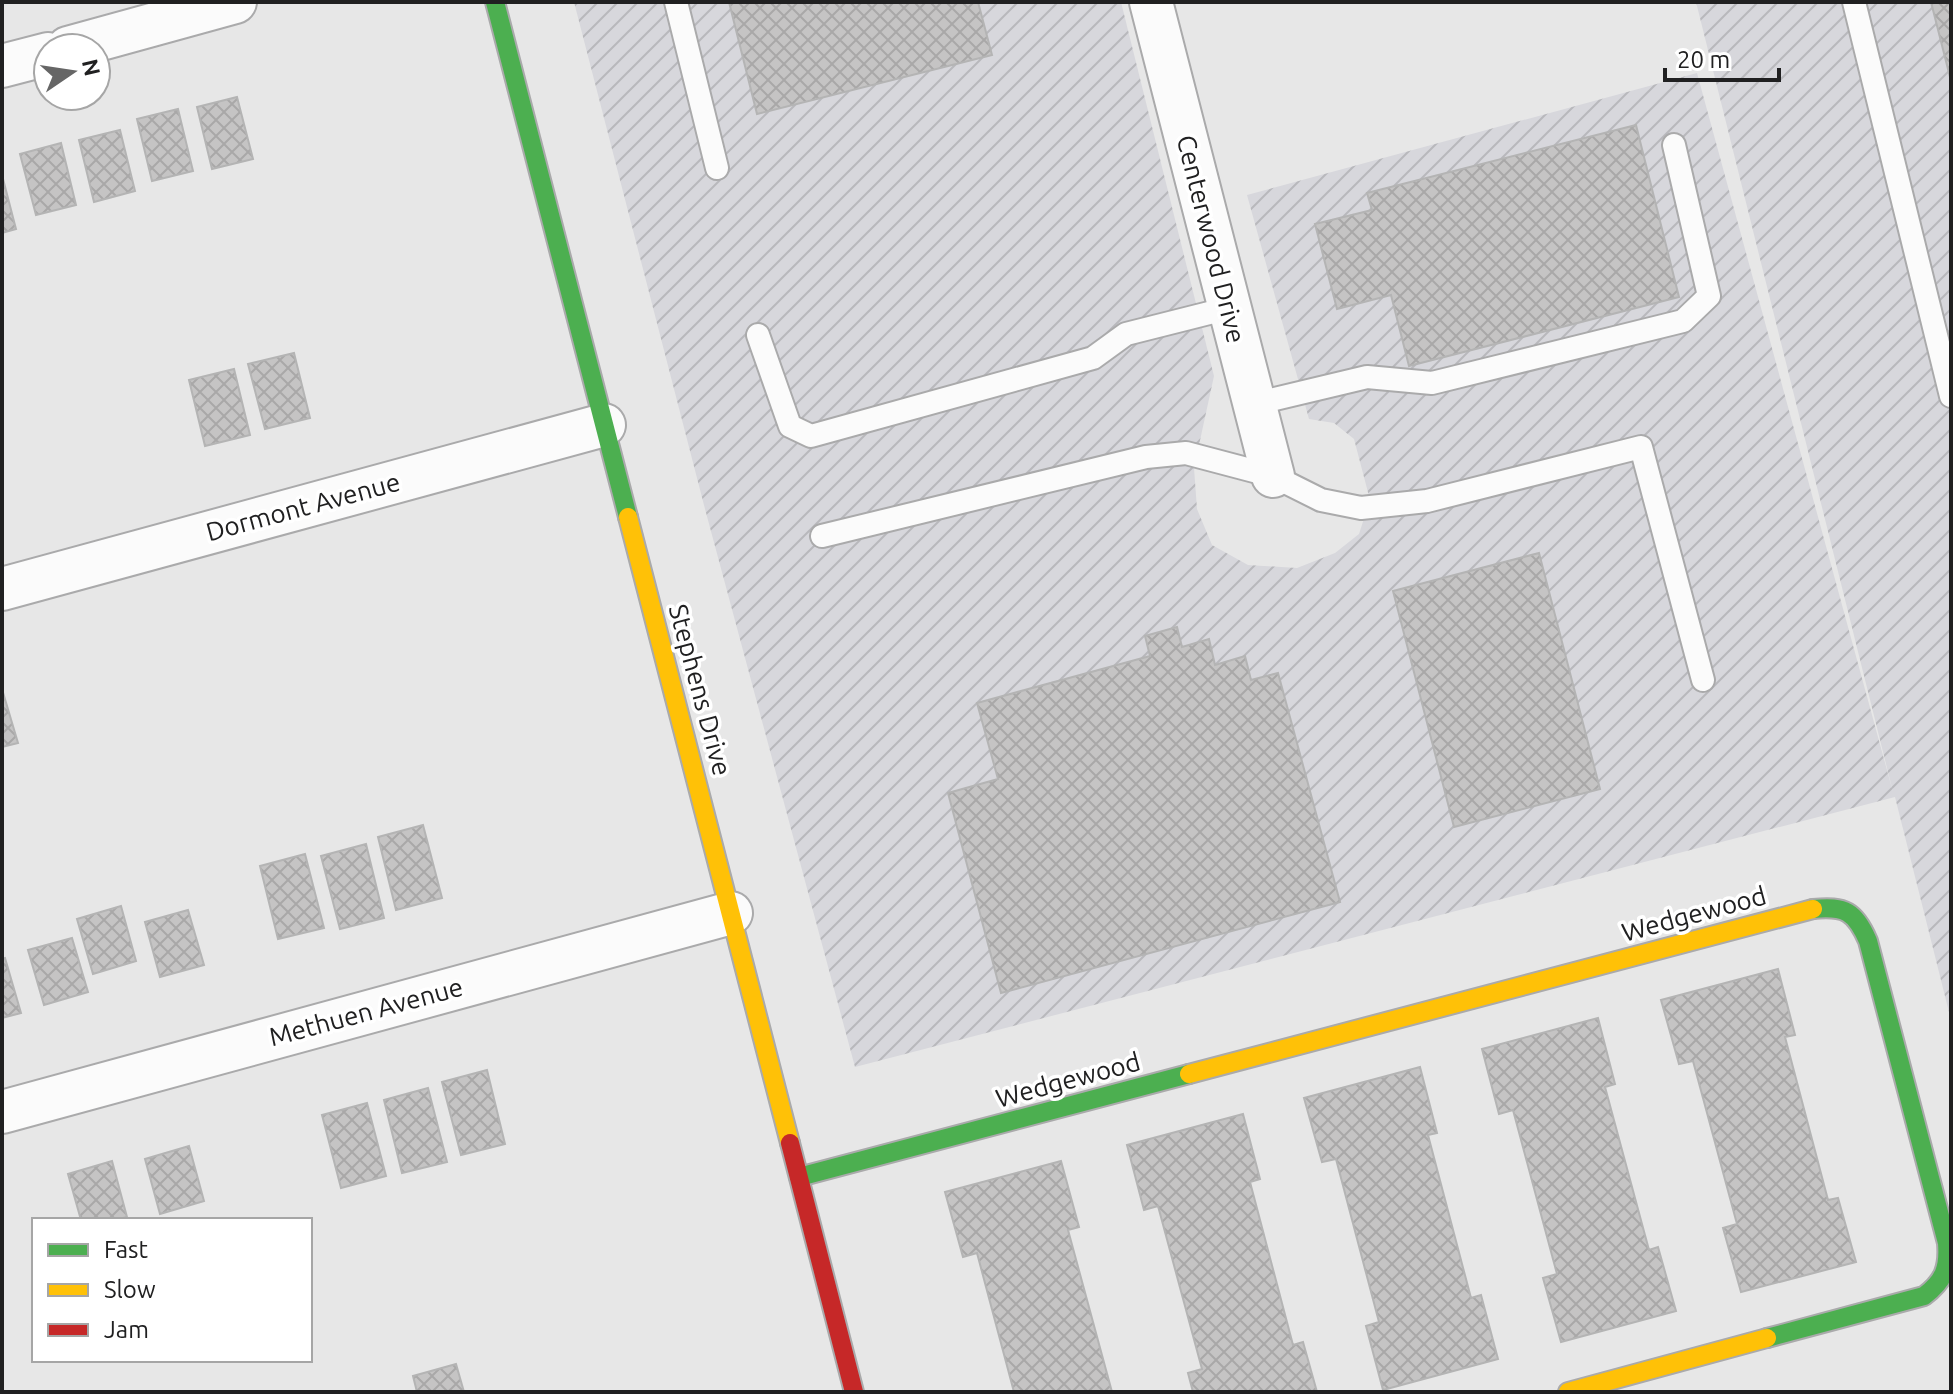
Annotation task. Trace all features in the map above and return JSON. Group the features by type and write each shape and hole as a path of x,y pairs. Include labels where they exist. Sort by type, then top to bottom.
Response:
{"street":[{"path":"112,36 235,2"},
{"name":"Stephens Drive","path":"495,2 854,1392"},
{"name":"Centerwood Drive","path":"1151,2 1273,476"},
{"path":"2,66 32,58"},
{"name":"Dormont Avenue","path":"2,589 604,425"},
{"name":"Wedgewood","path":"799,1177 1813,909 1846,909 1859,920 1868,941 1947,1243 1949,1265 1945,1278 1924,1296 1568,1392"},
{"name":"Methuen Avenue","path":"2,1112 731,913"}],"lane":[{"path":"676,2 717,168"},
{"path":"1854,2 1951,396"},
{"path":"1254,404 1367,377 1432,383 1683,321 1709,296 1674,145"},
{"path":"758,335 790,426 811,436 1093,358 1126,334 1229,308"},
{"path":"822,536 1146,457 1186,453 1273,476 1321,500 1361,508 1427,501 1641,447 1703,680"}],"shaded area":[{"path":"574,2 1121,2 1214,376 1194,468 1197,509 1212,545 1248,565 1297,568 1335,553 1359,534 1370,500 1354,439 1334,423 1309,419 1247,195 1697,73 1893,792 1696,2 1951,2 1951,1020 1895,797 855,1067 705,509"}],"building":[{"path":"729,2 978,2 992,55 757,114"},
{"path":"1931,2 1951,2 1951,81"},
{"path":"237,97 253,159 212,169 197,107"},
{"path":"178,109 193,171 152,181 137,119"},
{"path":"1636,125 1679,297 1409,366 1391,295 1337,309 1315,224 1372,210 1367,193"},
{"path":"120,130 135,191 94,202 79,140"},
{"path":"61,143 76,205 36,215 20,154"},
{"path":"2,175 16,229 2,233"},
{"path":"294,353 310,418 265,429 248,364"},
{"path":"234,369 250,435 205,446 189,380"},
{"path":"1539,553 1600,789 1454,827 1393,591"},
{"path":"1177,627 1182,647 1209,639 1215,665 1245,656 1251,680 1278,673 1340,902 1001,993 948,793 998,779 977,703 1150,656 1145,636"},
{"path":"2,689 18,743 2,747"},
{"path":"423,825 442,898 396,910 378,837"},
{"path":"366,844 384,918 340,929 321,856"},
{"path":"305,854 324,928 278,939 260,866"},
{"path":"121,906 136,961 93,974 77,919"},
{"path":"188,910 204,965 160,977 145,922"},
{"path":"72,938 88,992 44,1005 28,950"},
{"path":"5,958 21,1013 2,1018 2,959"},
{"path":"1778,969 1795,1035 1785,1037 1828,1200 1838,1198 1856,1262 1741,1292 1723,1228 1737,1224 1693,1061 1679,1064 1661,1000"},
{"path":"1598,1018 1615,1084 1605,1087 1649,1250 1658,1247 1676,1311 1561,1342 1543,1278 1557,1274 1513,1110 1499,1114 1482,1049"},
{"path":"1420,1067 1437,1133 1428,1135 1471,1298 1481,1295 1498,1359 1383,1390 1366,1326 1379,1322 1336,1159 1322,1162 1304,1098"},
{"path":"487,1070 505,1144 461,1155 442,1082"},
{"path":"428,1088 447,1162 402,1173 384,1100"},
{"path":"367,1103 386,1176 341,1188 322,1115"},
{"path":"1243,1114 1260,1179 1250,1182 1293,1345 1303,1342 1317,1392 1193,1392 1188,1373 1202,1369 1158,1206 1144,1210 1127,1145"},
{"path":"189,1146 204,1201 160,1214 145,1159"},
{"path":"112,1161 127,1217 80,1218 68,1174"},
{"path":"1061,1161 1079,1227 1068,1230 1112,1392 1014,1392 977,1253 963,1257 945,1192"},
{"path":"456,1364 464,1392 417,1392 413,1376"}],"traffic: fast":[{"path":"495,2 628,517"},
{"path":"1767,1338 1924,1296 1941,1279 1947,1260 1947,1243 1868,941 1848,913 1813,909"},
{"path":"799,1177 1189,1074"}],"traffic: slow":[{"path":"628,517 790,1143"},
{"path":"1189,1074 1813,909"},
{"path":"1568,1392 1767,1338"}],"traffic: jam":[{"path":"790,1143 854,1392"}]}
